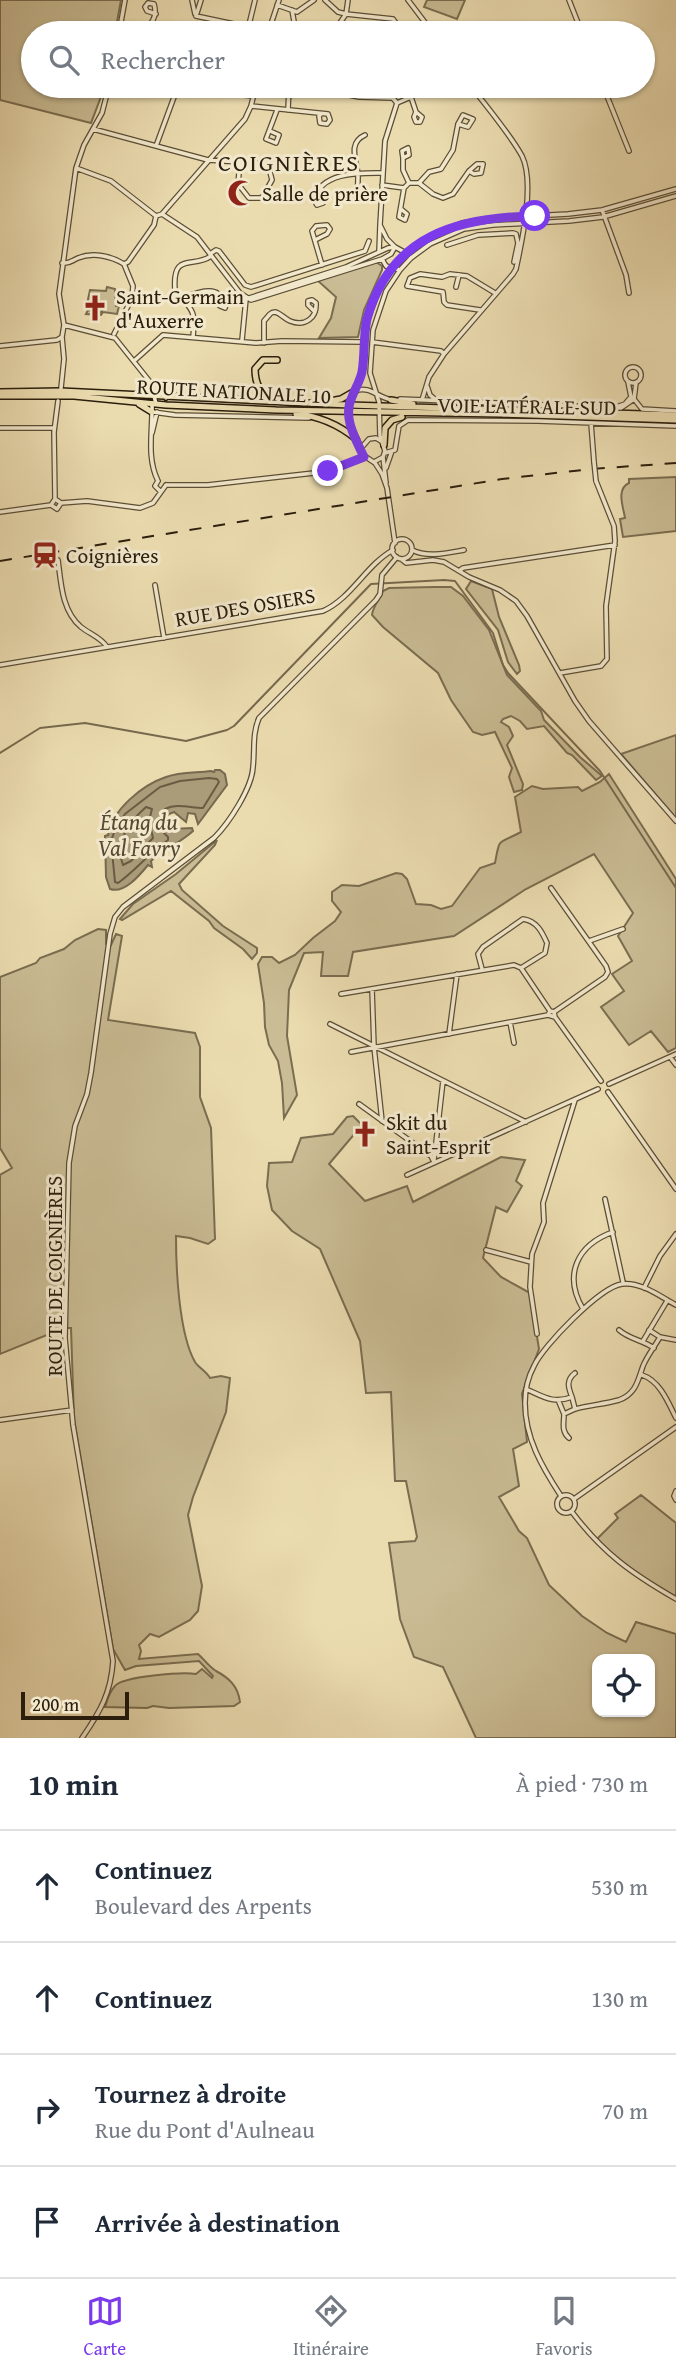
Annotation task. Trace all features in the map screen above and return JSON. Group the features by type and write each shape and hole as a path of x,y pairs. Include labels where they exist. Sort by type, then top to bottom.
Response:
{"main road":[{"path":"277,360 261,361 255,369 255,379 263,393 281,402"},
{"path":"138,396 151,384 166,401"},
{"path":"0,394 61,391 138,396 166,401 175,398 281,402 349,409"},
{"path":"319,404 322,401 341,399 355,391"},
{"name":"ROUTE NATIONALE 10","path":"0,394 132,402"},
{"path":"132,402 175,398"},
{"path":"391,400 676,415"},
{"path":"132,402 154,412 166,401"},
{"name":"ROUTE NATIONALE 10","path":"166,401 276,410 349,409 418,414 676,415"},
{"path":"379,410 421,403"},
{"path":"276,410 280,413 322,419 340,426 356,439"},
{"path":"384,445 388,423 397,418 418,414"}],"street":[{"path":"121,21 125,0"},
{"path":"192,0 196,16"},
{"path":"196,16 201,0"},
{"path":"250,21 255,0"},
{"path":"272,21 279,2 297,12 314,0"},
{"path":"325,0 338,12 394,21"},
{"path":"342,21 346,14 348,0"},
{"path":"408,0 424,21"},
{"path":"569,0 577,21"},
{"path":"292,10 294,21"},
{"path":"153,21 156,14"},
{"path":"196,16 220,21"},
{"path":"61,388 64,325 59,294 76,168 102,113 106,98"},
{"path":"156,146 174,98"},
{"path":"156,216 162,214 245,119 253,98"},
{"path":"288,110 290,98"},
{"path":"392,98 397,103"},
{"path":"400,270 386,266 379,253 382,185 385,141 397,103 409,98"},
{"path":"411,98 416,112"},
{"path":"480,98 522,156 526,172 526,223 514,262"},
{"path":"608,98 629,151"},
{"path":"251,106 321,114"},
{"path":"270,131 277,110"},
{"path":"419,183 429,172 441,169 448,161 458,124"},
{"path":"93,129 208,160 237,162 241,165 262,163 269,168 272,180 262,198 248,198 238,184 241,165"},
{"path":"356,198 358,173 354,157 355,145 359,138 365,135"},
{"path":"402,158 403,170 409,183"},
{"path":"76,168 111,181 156,216"},
{"path":"401,209 404,188 409,183 419,183 443,198 453,194 469,171"},
{"path":"321,188 345,174 383,173"},
{"path":"382,185 404,188"},
{"path":"387,488 380,470 364,457 350,427 349,409 361,376 363,342 373,303 392,269 407,253 425,239 462,223 493,218 602,210 676,189"},
{"path":"676,196 603,217 464,229 430,244 404,265 380,304 369,365 379,410 380,436 384,445 387,488 394,528 393,550 407,563 436,560 444,562 516,601 589,721 676,821"},
{"path":"602,210 626,275 629,293"},
{"path":"162,214 193,234 240,293 251,300 382,258 391,254 395,247"},
{"path":"124,264 154,225 156,216"},
{"path":"315,240 327,234 330,229 327,225 316,226 312,231 322,265"},
{"path":"380,225 387,239 407,253"},
{"path":"447,246 478,235 513,233 520,243 516,269 444,354 431,374 421,403 438,401 625,407 634,399"},
{"path":"193,337 194,313 176,290 176,270 188,261 203,260 216,250 219,251 244,285 251,287 365,251 369,241"},
{"path":"246,299 342,268 395,247"},
{"path":"404,265 407,253"},
{"path":"62,263 99,255 124,264 133,286 132,298 113,335"},
{"path":"340,259 342,268"},
{"path":"480,310 447,305 443,292 407,286 410,278 415,275 467,276 495,293"},
{"path":"456,287 459,275"},
{"path":"270,281 272,289"},
{"path":"184,299 190,295 215,292 223,302"},
{"path":"242,340 246,299"},
{"path":"264,343 264,321 268,315 275,312 291,322 301,323 311,320 315,312"},
{"path":"64,325 113,335 134,360 151,384 155,424 152,433"},
{"path":"134,360 161,336 264,343 363,342"},
{"path":"0,346 57,340 62,337"},
{"path":"372,342 438,349 444,354"},
{"path":"614,407 625,404 631,397 631,386 625,375 626,371 635,367 642,375 636,383 634,399 637,405 648,410 676,415"},
{"path":"628,381 636,383"},
{"path":"427,384 430,394 438,401"},
{"path":"355,391 365,388 391,400"},
{"path":"51,505 55,499 54,428 58,401"},
{"path":"154,412 175,415 322,419"},
{"path":"154,412 150,457 158,481"},
{"path":"155,424 164,416 175,415"},
{"name":"VOIE LATÉRALE SUD","path":"392,451 397,445 399,426 408,420 676,426"},
{"path":"560,673 606,663 606,606 615,545 614,526 596,481 592,423"},
{"path":"0,428 54,428"},
{"path":"362,449 369,439 376,438 384,445 397,445"},
{"path":"372,462 392,451"},
{"path":"386,470 392,451"},
{"path":"158,481 163,481 166,485 208,485 323,472 364,457"},
{"path":"158,481 155,486 160,491"},
{"path":"55,499 61,503 87,501 140,508 153,503 166,485"},
{"path":"0,512 51,505 57,509 61,503"},
{"path":"394,528 409,543 412,550 420,554 464,550"},
{"path":"395,543 405,540"},
{"path":"459,571 463,568 615,545"},
{"name":"RUE DES OSIERS","path":"0,665 323,611 339,601 383,556 393,550"},
{"path":"408,557 412,550"},
{"path":"399,558 408,557"},
{"path":"408,557 413,563"},
{"name":"ROUTE DE COIGNIÈRES","path":"82,1738 105,1700 112,1681 113,1661 72,1410 65,1338 71,1142 91,1073 110,934 115,917 132,899 214,838 225,826 253,770 254,730 259,718 376,600 380,579 399,558"},
{"path":"58,560 63,595 71,615 79,625 107,647"},
{"name":"RUE DES OSIERS","path":"155,585 164,638"},
{"path":"351,1052 552,1014 605,977 608,972 551,888"},
{"path":"482,970 478,954 483,947 523,919 539,927 547,943 545,953 520,968"},
{"path":"588,941 623,929"},
{"path":"341,994 514,965 520,968 600,1082"},
{"path":"449,1034 457,974"},
{"path":"372,989 374,1047 382,1121"},
{"path":"510,1022 514,1043"},
{"path":"330,1024 526,1122"},
{"path":"609,1084 676,1054"},
{"path":"670,1057 676,1065"},
{"path":"434,1162 443,1081"},
{"path":"600,1082 609,1084"},
{"path":"407,1175 598,1089 600,1082"},
{"path":"609,1084 608,1092 676,1189"},
{"path":"598,1089 602,1093 608,1092"},
{"path":"537,1334 531,1293 531,1262 535,1242 544,1222 543,1203 575,1100"},
{"path":"359,1104 431,1156 434,1162"},
{"path":"605,1199 623,1283"},
{"path":"583,1309 573,1282 578,1260 586,1247 598,1237 613,1232"},
{"path":"644,1288 660,1256 676,1234"},
{"path":"486,1250 531,1262"},
{"path":"561,1496 533,1447 526,1415 526,1388 531,1371 540,1356 583,1309 623,1283 644,1288 676,1305"},
{"path":"643,1341 667,1300"},
{"path":"619,1330 627,1337 643,1341 654,1348"},
{"path":"649,1330 660,1337 676,1340"},
{"path":"564,1414 631,1394 660,1337"},
{"path":"575,1373 570,1377 568,1385 575,1409"},
{"path":"642,1375 649,1377 658,1386 676,1418"},
{"path":"526,1388 559,1402 572,1397"},
{"path":"559,1402 564,1414 564,1434 569,1438"},
{"path":"0,1420 72,1410"},
{"path":"574,1499 676,1427"},
{"path":"676,1491 676,1500"},
{"path":"572,1511 564,1513 557,1508 556,1502 566,1494 574,1499"},
{"path":"572,1511 574,1499"},
{"path":"572,1511 607,1553 642,1579 676,1599"}],"shaded area":[{"path":"0,0 121,0 117,21 21,21 21,98 100,98 91,123 0,100"},
{"path":"427,0 465,0 457,19 424,7"},
{"path":"376,262 382,266 382,270 364,310 358,337 319,338 331,318 336,297 317,280"},
{"path":"107,287 115,289 116,306 119,306 117,314 86,314 88,310 100,313 103,309 100,303 94,306 87,304 90,290 106,291"},
{"path":"676,477 676,531 623,537 620,519 625,518 621,494 629,479"},
{"path":"471,581 492,589 499,617 519,665 520,671 517,674 508,662 498,630 466,589"},
{"path":"451,587 463,596 489,630 507,675 541,711 544,720 602,776 596,780 567,753 544,726 527,729 511,716 501,722 509,727 513,736 507,745 523,784 522,790 514,792 509,777 512,768 495,732 482,735 473,732 451,700 438,673 372,615 383,591 389,588"},
{"path":"676,735 676,818 621,754"},
{"path":"609,774 676,879 676,1048 668,1052 651,1031 629,1045 601,1007 624,991 612,974 632,961 618,936 633,913 594,854 526,889 454,936 353,952 348,976 321,976 323,952 304,953 289,990 287,1036 297,1095 284,1118 278,1061 269,1045 265,1027 258,964 262,957 272,957 279,963 295,955 335,921 341,912 332,901 332,892 342,885 359,886 396,873 402,874 407,879 416,904 441,909 452,906 480,868 495,863 501,842 521,832 515,797 532,786 543,789 578,787 582,791"},
{"path":"217,840 179,884 182,890 223,926 257,948 252,959 171,891 120,919 133,904 176,874"},
{"path":"98,929 106,930 106,944 111,945 116,934 122,936 108,1020 195,1033 200,1047 200,1097 211,1128 215,1239 208,1244 176,1236 178,1283 185,1335 195,1362 210,1378 230,1378 226,1412 188,1515 202,1586 198,1611 190,1620 159,1637 150,1634 139,1645 139,1659 198,1654 235,1687 240,1702 234,1706 105,1707 115,1686 129,1680 167,1674 196,1674 202,1669 212,1678 213,1676 199,1661 136,1666 125,1670 113,1649 74,1419 71,1328 64,1328 0,1354 0,1175 12,1168 0,1148 0,977 36,963 40,958 64,949 75,940"},
{"path":"353,1116 362,1125 329,1164 365,1201 407,1186 413,1202 501,1157 525,1160 516,1181 522,1186 507,1212 496,1207 483,1258 501,1277 530,1293 539,1349 522,1394 527,1442 513,1449 519,1486 499,1497 519,1531 527,1538 549,1585 582,1616 626,1642 636,1622 676,1634 676,1738 476,1738 443,1667 414,1657 400,1619 389,1543 415,1541 417,1537 406,1481 395,1481 391,1392 366,1393 360,1341 320,1249 292,1231 272,1210 267,1186 269,1163 292,1162 301,1138 333,1134 347,1117"},
{"path":"641,1495 676,1523 676,1597 629,1569 596,1540 618,1518 615,1514"}],"water":[{"name":"Étang du Val Favry","path":"215,770 225,774 227,785 198,824 195,814 188,813 186,822 174,812 165,820 170,829 192,828 193,831 151,861 152,867 148,865 131,883 121,889 110,889 106,877 105,836 122,808 138,792 166,777"}],"waterway":[{"path":"0,753 40,728 85,723 186,741 227,730 234,726 371,584 455,581 493,633 508,673 600,771 676,888"}],"railway":[{"path":"0,561 502,479 676,463"}],"place":[{"name":"Salle de prière","path":"241,193"},
{"name":"Saint-Germain d'Auxerre","path":"95,308"},
{"name":"Coignières","path":"45,555"},
{"name":"Skit du Saint-Esprit","path":"365,1134"}],"district":[{"name":"COIGNIÈRES","path":"289,162"}],"route":[{"path":"328,471 364,457 350,427 349,405 361,376 367,321 379,289 392,269 425,239 462,223 535,216"}]}
